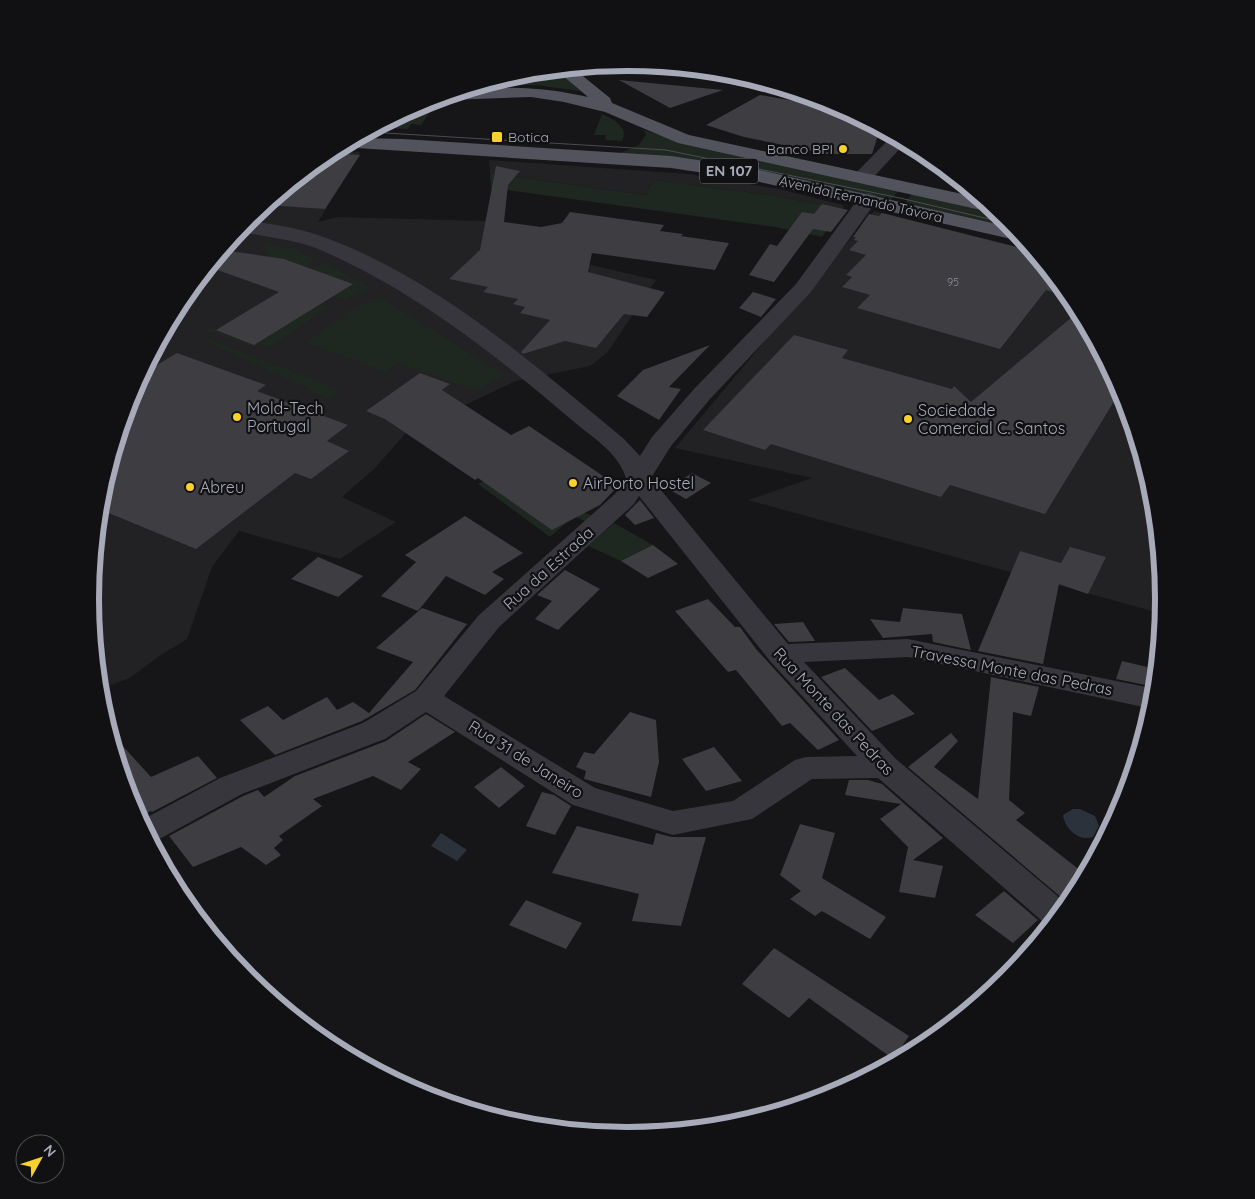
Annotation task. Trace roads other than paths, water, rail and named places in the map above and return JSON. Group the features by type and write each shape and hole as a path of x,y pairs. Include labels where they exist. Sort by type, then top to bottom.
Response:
{"main road":[{"path":"571,75 611,108"},
{"name":"Avenida Fernando Távora","path":"472,95 531,92 564,96 611,108 628,117 684,139 977,203"},
{"path":"588,156 613,151 632,140 636,127 628,117"},
{"name":"Avenida Fernando Távora","path":"382,132 403,144"},
{"name":"Avenida Fernando Távora","path":"361,143 403,144 671,162 750,174 868,199 1007,232"}],"street":[{"path":"863,177 895,144"},
{"name":"Rua da Estrada","path":"152,829 230,786 374,731 426,698 489,621 625,500 661,442 702,394 804,288 828,252 868,199"},
{"name":"Rua Monte das Pedras","path":"253,227 288,233 332,247 397,282 463,323 516,361 632,460 638,478 780,654 885,767 1053,913"},
{"name":"Travessa Monte das Pedras","path":"780,654 908,648 1147,697"},
{"name":"Rua 31 de Janeiro","path":"426,698 584,797 673,823 741,811 806,768 885,767"}],"tram line":[{"path":"381,133 666,150 900,198 995,221"}],"place":[{"name":"Botica","path":"497,137"},
{"name":"Banco BPI","path":"843,149"},
{"name":"Mold-Tech Portugal","path":"237,417"},
{"name":"Sociedade Comercial C. Santos","path":"908,419"},
{"name":"AirPorto Hostel","path":"573,483"},
{"name":"Abreu","path":"190,487"}]}
